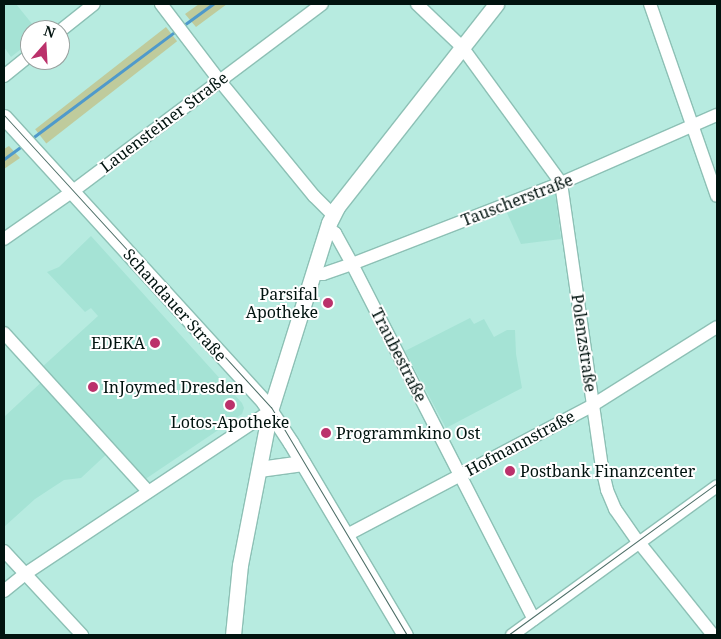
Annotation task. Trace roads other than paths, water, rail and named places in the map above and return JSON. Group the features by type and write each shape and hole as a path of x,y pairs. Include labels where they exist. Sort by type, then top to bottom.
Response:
{"main road":[{"path":"233,635 240,565 270,411 330,221 341,201 496,4"},
{"name":"Schandauer Straße","path":"4,117 247,382 270,411 405,635"},
{"path":"259,469 302,463"}],"street":[{"path":"70,23 94,4"},
{"name":"Traubestraße","path":"161,4 219,80 314,196 330,221 534,619"},
{"name":"Lauensteiner Straße","path":"4,239 72,192 322,4"},
{"name":"Polenzstraße","path":"416,4 462,47 561,183 607,490 615,509 638,542 713,635"},
{"path":"650,4 717,196"},
{"path":"4,76 20,63"},
{"name":"Tauscherstraße","path":"314,274 323,274 352,264 561,183 717,115"},
{"name":"Hofmannstraße","path":"345,536 593,405 717,327"},
{"path":"4,333 148,491"},
{"path":"4,591 25,574 270,411"},
{"path":"512,635 717,486"},
{"path":"4,551 82,635"}],"waterway":[{"path":"184,25 213,4"},
{"path":"31,139 177,30"},
{"path":"4,159 23,145"}],"tram line":[{"path":"4,115 271,407 407,635"},
{"path":"508,635 717,483"}],"place":[{"name":"Parsifal Apotheke","path":"328,303"},
{"name":"EDEKA","path":"155,343"},
{"name":"InJoymed Dresden","path":"93,387"},
{"name":"Lotos-Apotheke","path":"230,405"},
{"name":"Programmkino Ost","path":"326,433"},
{"name":"Postbank Finanzcenter","path":"510,471"}]}
